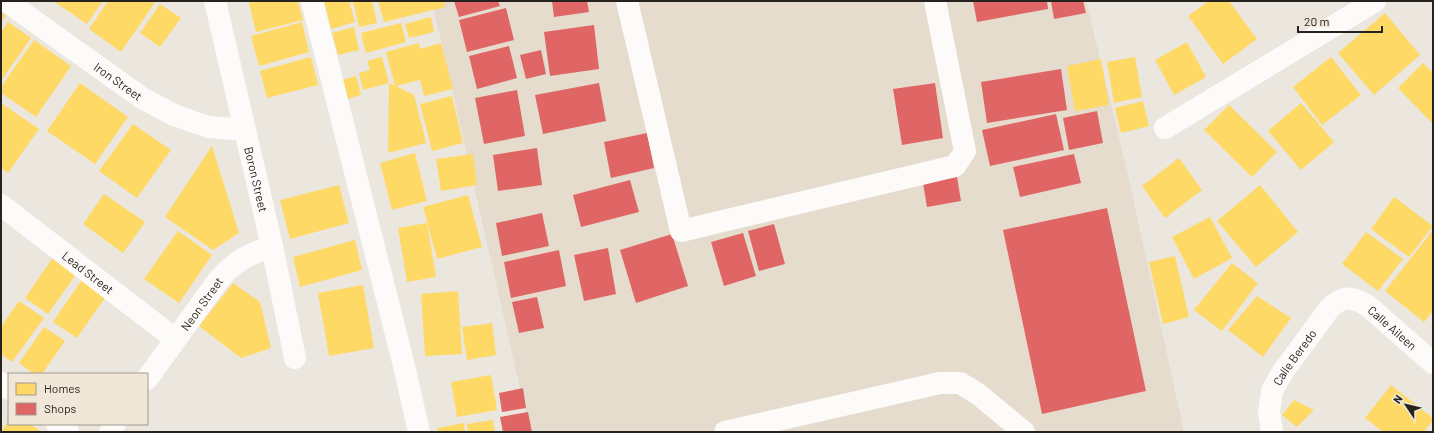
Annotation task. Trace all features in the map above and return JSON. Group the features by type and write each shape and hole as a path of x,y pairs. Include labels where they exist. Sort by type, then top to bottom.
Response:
{"street":[{"name":"Iron Street","path":"6,1 142,98 174,115 208,127 245,130"},
{"name":"Boron Street","path":"215,1 272,246 295,358"},
{"path":"312,1 403,362 419,432"},
{"path":"627,1 681,231 955,166 964,152 935,1"},
{"path":"1165,128 1375,1"},
{"name":"Lead Street","path":"1,205 175,339"},
{"name":"Neon Street","path":"148,378 220,278 232,265 247,255 272,246"},
{"name":"Calle Aileen","path":"1348,298 1359,301 1368,306 1433,363"},
{"name":"Calle Beredo","path":"1272,432 1269,412 1272,391 1282,373 1329,309 1337,300 1348,298"},
{"path":"725,432 749,429 940,382 960,384 978,394 1024,432"},
{"path":"58,425 68,432"}],"shaded area":[{"path":"432,1 1086,1 1128,175 1184,432 530,432"}],"building: Homes":[{"path":"53,1 103,1 87,24"},
{"path":"108,1 156,1 121,52 89,29"},
{"path":"256,1 298,1 303,20 256,32 249,3"},
{"path":"324,1 349,1 355,22 331,29"},
{"path":"353,1 372,1 377,23 359,27"},
{"path":"378,1 444,1 445,7 384,22"},
{"path":"1209,1 1229,1 1257,39 1223,64 1188,16"},
{"path":"160,4 181,18 160,47 140,33"},
{"path":"1,12 6,15 1,23"},
{"path":"1385,13 1420,55 1374,95 1338,53"},
{"path":"431,17 434,32 409,38 405,24"},
{"path":"8,22 31,38 1,81 1,32"},
{"path":"302,22 309,52 259,66 251,36"},
{"path":"401,23 406,42 366,53 361,33"},
{"path":"354,27 359,50 338,55 332,33"},
{"path":"34,40 71,66 36,117 1,93 1,87"},
{"path":"1187,42 1206,77 1174,95 1155,60"},
{"path":"419,43 420,49 441,43 453,89 424,96 420,80 396,86 414,95 426,143 388,153 389,83 395,86 386,52"},
{"path":"311,57 318,85 267,98 260,71"},
{"path":"382,57 389,83 363,90 359,73 370,70 367,61"},
{"path":"1135,57 1142,97 1114,103 1107,62"},
{"path":"1331,57 1361,95 1322,125 1293,87"},
{"path":"1101,59 1109,105 1075,111 1067,66"},
{"path":"1423,63 1433,73 1432,123 1398,88"},
{"path":"356,76 361,95 344,100 339,81"},
{"path":"80,83 128,117 95,164 47,131"},
{"path":"452,96 463,143 432,151 420,104"},
{"path":"1143,101 1149,126 1121,133 1115,108"},
{"path":"1,103 39,129 8,173 1,168"},
{"path":"1301,103 1334,142 1301,170 1268,131"},
{"path":"1229,105 1277,152 1252,177 1204,130"},
{"path":"133,124 171,150 137,198 99,171"},
{"path":"212,146 239,233 213,250 165,217"},
{"path":"415,153 427,201 392,210 380,163"},
{"path":"473,154 477,185 441,191 436,159"},
{"path":"1179,158 1202,190 1165,218 1142,186"},
{"path":"339,185 349,223 290,239 280,200"},
{"path":"1260,185 1298,232 1256,267 1217,221"},
{"path":"104,194 145,222 123,253 83,224"},
{"path":"468,195 482,247 437,259 423,207"},
{"path":"1394,197 1433,226 1409,257 1371,229"},
{"path":"1210,217 1232,258 1194,279 1172,237"},
{"path":"427,223 436,277 407,282 398,228"},
{"path":"1433,230 1433,311 1424,322 1385,291"},
{"path":"178,231 212,255 179,303 144,279"},
{"path":"1366,232 1403,259 1378,291 1342,264"},
{"path":"355,240 362,270 300,287 293,257"},
{"path":"54,256 77,273 48,314 25,298"},
{"path":"1175,256 1189,317 1163,324 1149,262"},
{"path":"1232,263 1258,283 1222,331 1194,310"},
{"path":"83,278 107,295 77,338 53,322"},
{"path":"233,283 260,302 271,348 241,358 199,326"},
{"path":"363,285 374,348 329,356 318,293"},
{"path":"458,291 462,354 425,356 421,294"},
{"path":"1257,296 1291,318 1263,357 1228,330"},
{"path":"19,301 44,318 12,362 1,354 1,327"},
{"path":"492,323 496,355 467,360 462,327"},
{"path":"44,327 65,341 43,373 33,373 19,363"},
{"path":"491,375 497,410 457,417 451,382"},
{"path":"1391,385 1433,418 1424,432 1383,432 1365,418"},
{"path":"1294,400 1314,410 1297,427 1282,415"},
{"path":"493,420 495,432 468,432 467,424"},
{"path":"8,422 8,425 32,425 42,432 1,432"},
{"path":"464,423 465,432 438,432 438,428"}],"building: Shops":[{"path":"454,1 498,1 500,6 459,17"},
{"path":"552,1 587,1 589,12 554,17"},
{"path":"973,1 1047,1 1048,9 977,22"},
{"path":"1051,1 1083,1 1086,13 1054,19"},
{"path":"506,8 514,40 467,52 459,20"},
{"path":"594,25 599,69 550,76 544,32"},
{"path":"509,46 517,78 477,89 469,56"},
{"path":"541,50 546,74 526,79 520,55"},
{"path":"1061,69 1067,110 987,123 981,82"},
{"path":"599,83 606,121 543,134 535,95"},
{"path":"935,83 943,138 902,145 893,89"},
{"path":"517,90 525,136 484,144 475,98"},
{"path":"1097,111 1103,143 1069,150 1063,118"},
{"path":"1056,114 1064,150 990,166 982,130"},
{"path":"647,133 654,168 611,178 604,142"},
{"path":"537,148 542,185 498,191 493,155"},
{"path":"1074,154 1081,183 1020,197 1013,167"},
{"path":"957,177 961,201 927,207 923,183"},
{"path":"630,180 639,212 581,227 573,195"},
{"path":"1107,208 1146,391 1042,414 1003,230"},
{"path":"542,213 549,246 502,256 496,223"},
{"path":"774,224 785,264 759,271 748,231"},
{"path":"743,233 756,276 724,286 711,242"},
{"path":"672,234 688,286 636,303 620,250"},
{"path":"608,248 616,294 584,301 574,255"},
{"path":"559,250 566,286 511,298 504,262"},
{"path":"537,297 544,328 519,333 512,302"},
{"path":"523,388 526,408 502,412 499,393"},
{"path":"528,412 532,432 503,432 500,417"}]}
